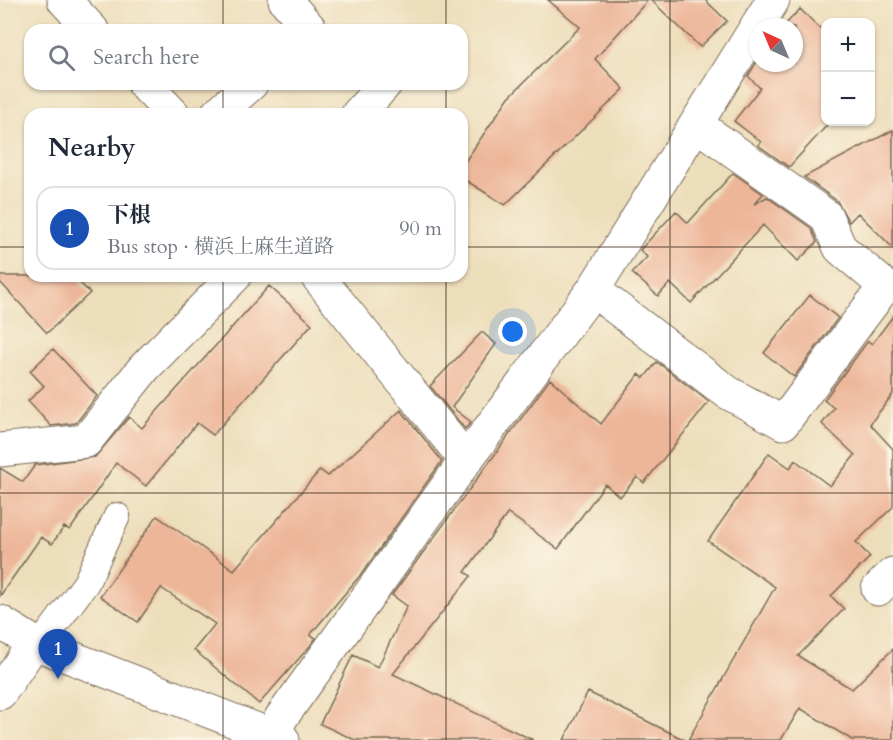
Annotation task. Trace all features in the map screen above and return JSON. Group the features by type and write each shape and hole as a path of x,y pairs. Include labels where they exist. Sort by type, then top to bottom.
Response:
{"street":[{"path":"64,0 86,24"},
{"path":"285,0 306,24"},
{"path":"0,622 37,644 278,738 281,718 466,460 593,290 698,125 773,0"},
{"path":"150,90 167,108"},
{"path":"224,108 244,90"},
{"path":"363,108 380,90"},
{"path":"593,290 727,392 783,423 885,286 840,248 826,216 698,125"},
{"path":"0,450 86,441 144,368 229,282"},
{"path":"322,282 466,460"},
{"path":"0,693 37,644"}],"lane":[{"path":"37,644 86,583 117,516"}],"building":[{"path":"548,0 648,0 595,59 624,89 505,205 468,182 468,157 509,97 580,27"},
{"path":"651,0 705,0 727,21 700,47"},
{"path":"800,9 821,29 821,126 826,126 789,167 758,145 761,142 734,121 760,88 748,76 750,72 803,72 803,18 792,18"},
{"path":"893,130 893,248 858,213 849,222 837,201 804,177"},
{"path":"733,173 763,194 754,204 767,197 811,228 817,242 798,261 763,225 691,303 670,283 658,296 632,273 647,257 640,250 676,211 688,223"},
{"path":"0,276 24,276 24,282 79,282 90,293 47,333 0,282"},
{"path":"269,286 312,324 213,435 197,423 146,486 116,463 70,530 64,527 52,544 41,537 0,596 0,468 23,482 35,465 95,457 129,417 142,428"},
{"path":"810,295 838,318 794,377 764,353"},
{"path":"893,316 893,394 870,424 893,449 893,507 856,542 870,557 831,596 844,609 798,656 852,689 893,649 893,740 852,740 800,708 781,740 688,740 775,587 708,541 769,453 790,468 795,460 830,486 855,455 822,424 834,408 824,400 868,341 872,344"},
{"path":"482,332 496,344 452,407 471,422 465,429 430,386"},
{"path":"53,349 97,396 76,423 51,426 28,401 44,386 30,371"},
{"path":"657,362 709,402 644,483 637,477 620,497 605,484 558,549 508,513 465,572 471,576 393,674 533,740 355,740 320,724 353,655 378,667 407,606 392,595 550,379 601,424 639,374 644,378"},
{"path":"401,410 442,461 363,572 310,635 316,638 310,646 259,704 194,650 215,624 161,588 138,622 100,596 157,516 234,570 320,470 328,476"},
{"path":"588,692 685,740 564,740"}],"place":[{"name":"下根","path":"58,679"}]}
